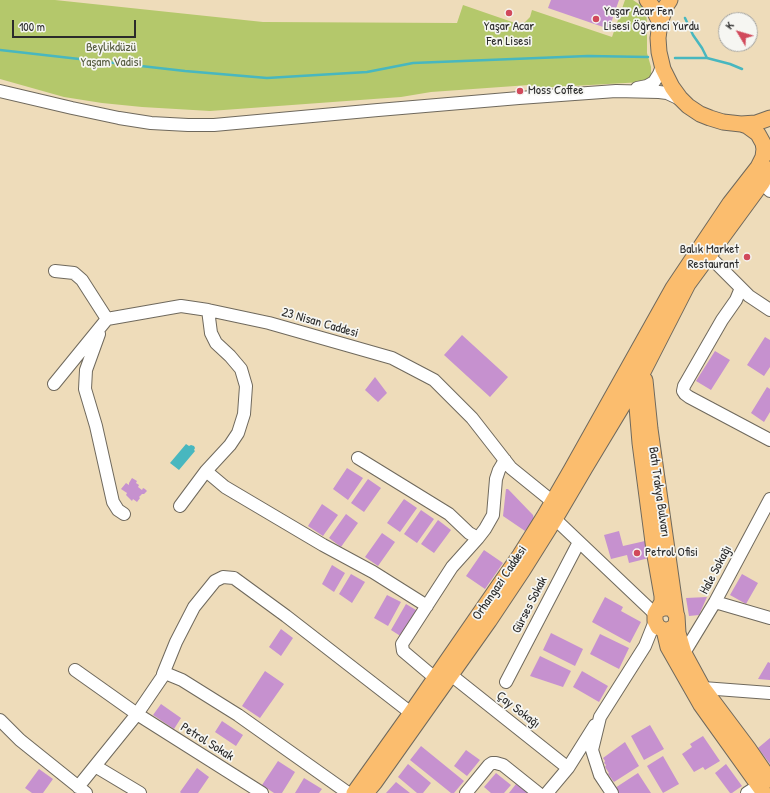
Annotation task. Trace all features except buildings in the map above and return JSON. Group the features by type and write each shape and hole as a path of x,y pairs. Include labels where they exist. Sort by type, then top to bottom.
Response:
{"main road":[{"path":"647,0 652,6 660,23"},
{"path":"670,0 666,6 660,23 658,38 659,52 662,66 672,87 688,106 700,114 723,122 741,124 756,123 770,118"},
{"path":"637,367 673,288 730,203 758,167 763,157 764,149 758,134 747,126 741,124"},
{"path":"637,367 688,284 708,255 766,187 770,169"},
{"name":"Batı Trakya Bulvarı","path":"637,367 635,384 638,427 653,542 662,596 658,621 668,647 702,704 760,788"},
{"name":"Batı Trakya Bulvarı","path":"637,367 650,429 678,633 684,653 703,688 748,748 760,788"},
{"name":"Orhangazi Caddesi","path":"354,793 516,561 637,367"},
{"name":"Orhangazi Caddesi","path":"366,793 451,675 523,570 635,384"},
{"path":"614,418 620,414 627,413 632,415 638,427"},
{"path":"658,621 663,608 670,608 676,615"}],"street":[{"path":"0,91 119,118 151,123 201,126 616,91 644,87 650,84 659,74 662,66"},
{"path":"616,91 667,93 683,100"},
{"path":"708,255 749,296 770,310"},
{"path":"55,270 74,273 82,280 105,322"},
{"path":"741,288 736,300 722,320 684,386 683,391 689,397 770,440"},
{"name":"23 Nisan Caddesi","path":"105,322 181,306 269,323 392,358 434,380 472,418 511,468 552,502"},
{"path":"180,506 206,471 238,433 244,414 246,386 241,369 216,343 211,334 208,310"},
{"path":"54,384 105,322"},
{"path":"105,322 86,370 85,389 96,426 113,502 118,510 124,514"},
{"path":"358,458 449,514 478,538"},
{"path":"435,678 402,651 402,644 452,567 478,538 493,515 496,479 505,460"},
{"path":"206,471 225,487 323,545 373,572 427,606"},
{"name":"Hale Sokağı","path":"684,653 716,602 770,499"},
{"path":"547,793 568,768 645,646 658,621 555,519"},
{"name":"Gürses Sokak","path":"506,682 579,542"},
{"path":"0,720 20,740 82,790 95,766 137,714 163,674 176,642 194,607 215,581 223,577 234,578 286,616 411,713"},
{"path":"716,602 770,618"},
{"name":"Petrol Sokak","path":"75,670 137,714 262,793"},
{"path":"163,674 165,673 182,680 238,715 348,793"},
{"name":"Çay Sokağı","path":"451,675 568,768"},
{"path":"703,688 770,693"},
{"path":"600,717 592,750 600,775 612,793"},
{"path":"466,793 489,765 496,763 503,765 538,793"},
{"path":"95,766 140,793"}],"green space":[{"name":"Beylikdüzü Yaşam Vadisi","path":"0,0 55,0 263,22 457,23 463,5 518,24 524,23 530,17 532,10 612,37 625,0 633,0 643,7 646,13 647,53 651,67 651,76 643,82 537,88 529,85 431,92 401,97 210,111 102,103 64,97 0,79"}],"water":[{"path":"186,444 189,446 194,446 195,451 179,470 170,463"}],"waterway":[{"path":"685,18 707,58"},
{"path":"0,50 185,71 267,78 367,72 413,63 588,56 648,57"},
{"path":"675,58 707,58 742,69"}],"place":[{"name":"Yaşar Acar Fen Lisesi","path":"509,13"},
{"name":"Yaşar Acar Fen Lisesi Öğrenci Yurdu","path":"596,19"},
{"name":"Moss Coffee","path":"520,91"},
{"name":"Balık Market Restaurant","path":"747,257"},
{"name":"Petrol Ofisi","path":"637,553"}]}
